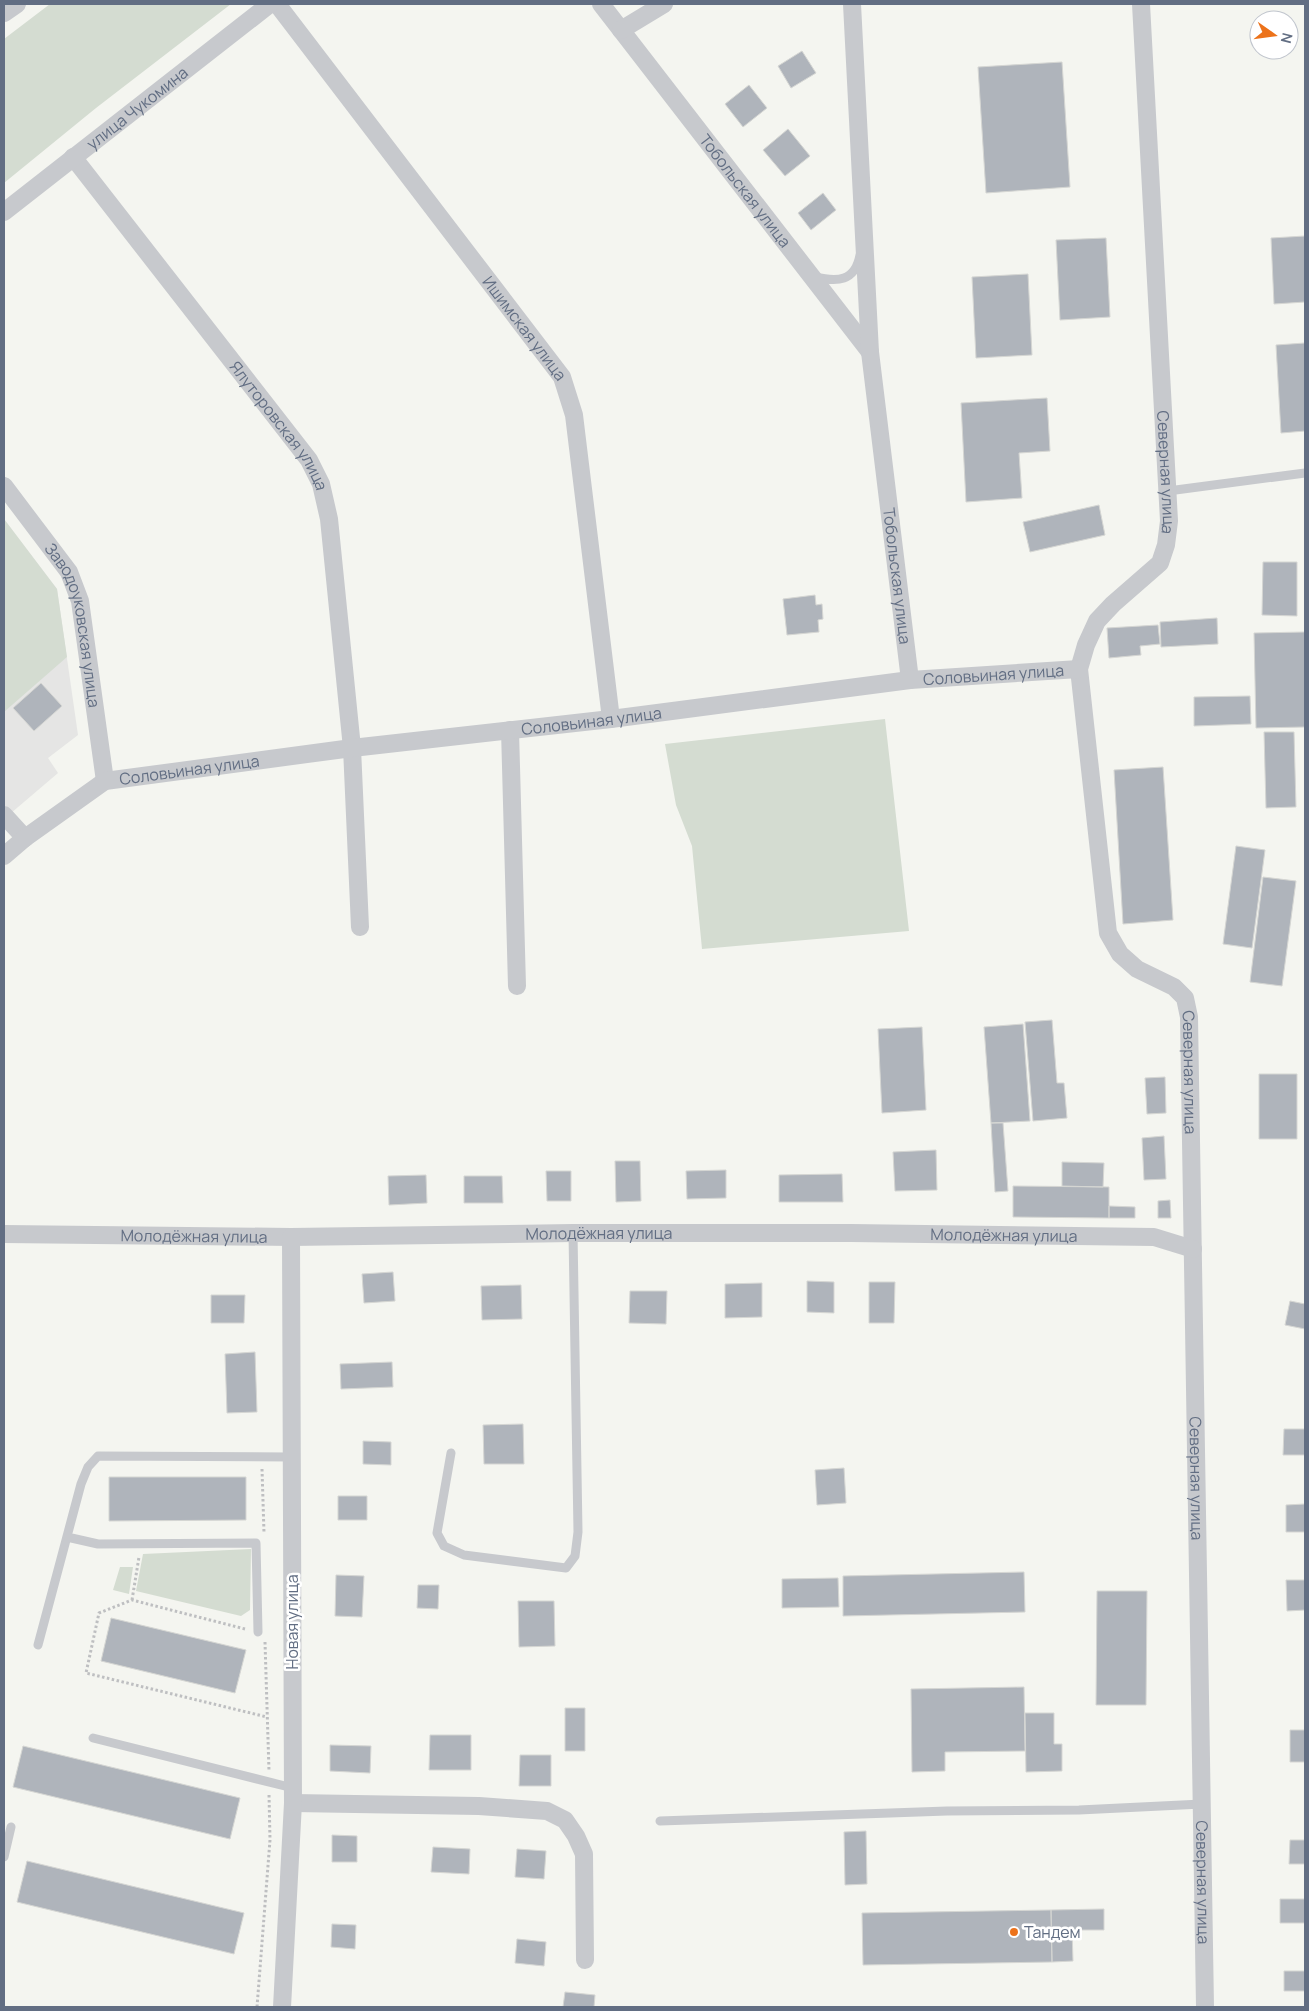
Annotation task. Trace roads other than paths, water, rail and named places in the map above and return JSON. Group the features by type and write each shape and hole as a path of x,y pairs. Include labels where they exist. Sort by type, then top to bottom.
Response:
{"street":[{"path":"4,13 17,4"},
{"name":"улица Чукомина","path":"4,212 73,156 270,4"},
{"name":"Ишимская улица","path":"277,4 562,376 574,415 610,718"},
{"name":"Тобольская улица","path":"601,4 870,352"},
{"path":"621,30 664,4"},
{"name":"Тобольская улица","path":"852,4 870,352 910,680"},
{"name":"Северная улица","path":"1141,4 1169,521 1166,545 1160,563 1113,604 1097,621 1086,645 1079,668 1108,933 1120,954 1137,969 1174,986 1186,998 1189,1017 1205,2007"},
{"name":"Ялуторовская улица","path":"73,156 309,460 321,484 330,520 352,748 360,928"},
{"name":"Заводоуковская улица","path":"4,486 69,572 80,601 104,781"},
{"name":"Соловьиная улица","path":"104,781 352,748 910,680 1079,668"},
{"path":"510,730 517,986"},
{"path":"4,856 24,838 104,781"},
{"path":"4,815 24,838"},
{"name":"Молодёжная улица","path":"4,1234 291,1237 573,1233 851,1233 1144,1237 1193,1249"},
{"name":"Новая улица","path":"282,2007 293,1796 290,1457 291,1237"},
{"path":"293,1796 547,1811 565,1820 576,1836 584,1854 585,1960"}],"lane":[{"path":"812,276 828,280 842,280 851,274 859,260 864,235"},
{"path":"1168,491 1305,473"},
{"path":"450,1453 438,1533 444,1546 464,1555 566,1568 576,1556 578,1532 573,1233"},
{"path":"38,1645 80,1484 88,1467 98,1456 290,1457"},
{"path":"67,1537 98,1544 256,1543 258,1632"},
{"path":"93,1738 293,1796"},
{"path":"660,1820 947,1811 1079,1810 1202,1804"},
{"path":"4,1857 11,1827"}],"place":[{"name":"Тандем","path":"1014,1932"}]}
